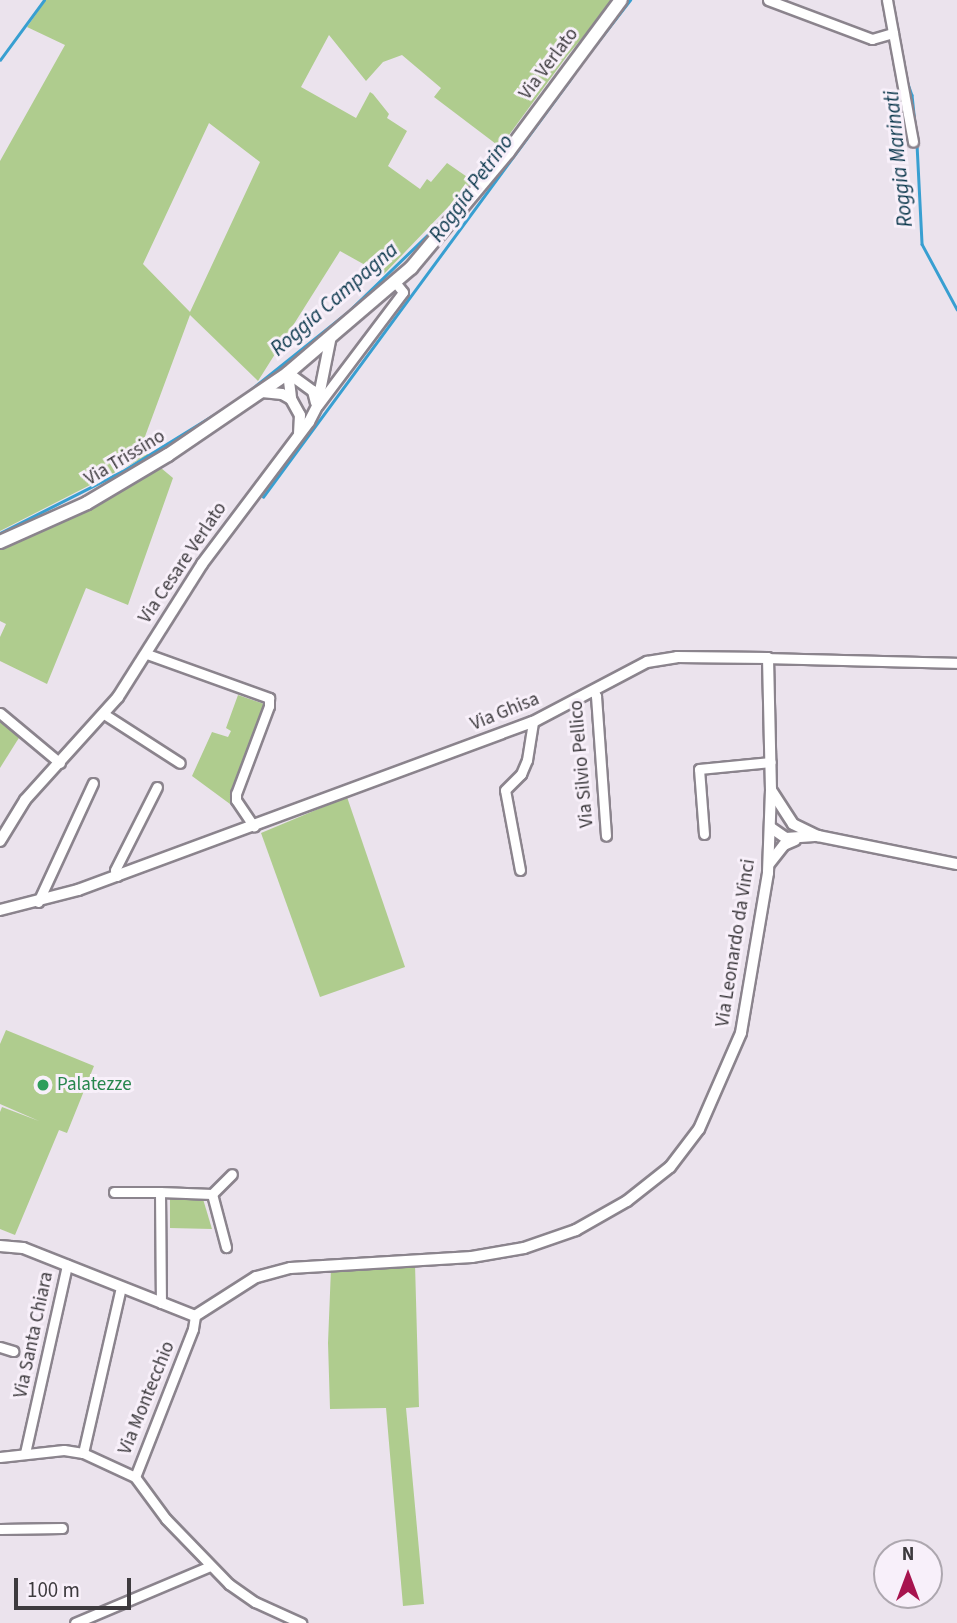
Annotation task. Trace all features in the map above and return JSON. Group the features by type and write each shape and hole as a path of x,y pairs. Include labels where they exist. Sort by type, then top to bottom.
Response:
{"main road":[{"name":"Via Verlato","path":"394,282 454,220 621,0"},
{"path":"262,392 394,282"},
{"name":"Via Trissino","path":"0,542 87,503 168,455 262,392"}],"street":[{"path":"768,0 872,38 893,33"},
{"path":"887,0 914,142"},
{"name":"Via Cesare Verlato","path":"0,841 25,800 104,715 146,654 185,589 403,292 394,282"},
{"name":"Via Cesare Verlato","path":"317,406 331,337"},
{"path":"288,373 313,391 317,406"},
{"path":"288,373 291,399 300,415 298,436"},
{"path":"262,392 282,394 291,399"},
{"path":"146,654 269,698 269,706 236,794 236,800 254,827"},
{"name":"Via Ghisa","path":"0,910 38,902 117,876 533,722 634,667 661,658 957,663"},
{"name":"Via Leonardo da Vinci","path":"195,1316 256,1277 290,1268 472,1257 524,1248 576,1230 627,1201 670,1167 699,1129 741,1033 768,866 771,762 768,658"},
{"name":"Via Silvio Pellico","path":"593,690 596,696 606,836"},
{"path":"0,713 60,763"},
{"path":"104,715 180,763"},
{"path":"520,870 505,790 521,774 527,760 533,722"},
{"path":"705,834 699,769 771,762"},
{"path":"38,902 93,783"},
{"path":"117,876 115,870 157,787"},
{"path":"771,790 793,824 818,836 957,864"},
{"path":"770,827 793,824"},
{"path":"770,827 782,836 796,839"},
{"path":"768,866 784,845 796,839 818,836"},
{"path":"114,1192 212,1194 232,1174"},
{"path":"160,1192 160,1303"},
{"path":"212,1194 226,1247"},
{"path":"0,1246 23,1248 195,1316"},
{"name":"Via Santa Chiara","path":"25,1454 67,1265"},
{"path":"83,1454 121,1287"},
{"name":"Via Montecchio","path":"195,1316 193,1329 135,1477 166,1519 210,1566 255,1602 301,1623"},
{"path":"0,1347 13,1351"},
{"path":"0,1457 64,1450 83,1454 135,1477"},
{"path":"0,1529 62,1528"},
{"path":"75,1623 210,1566"}],"green space":[{"path":"46,0 614,0 567,56 500,147 434,97 441,88 402,55 383,62 366,81 329,35 301,87 356,118 370,92 373,94 389,114 387,118 407,131 388,166 420,189 427,179 431,182 447,163 473,181 383,275 340,251 258,381 190,315 140,450 149,455 0,531 0,161 65,45 27,27","holes":["209,123 260,162 190,312 143,264"]},
{"path":"161,468 173,478 128,605 86,588 47,684 0,661 0,637 6,624 0,621 0,546"},
{"path":"238,695 264,704 230,804 192,776 212,732 228,737 231,731 226,728"},
{"path":"0,715 22,733 0,768"},
{"path":"347,797 405,967 320,997 261,833"},
{"path":"6,1030 94,1066 67,1133 59,1130 15,1235 0,1229 0,1112 2,1107 39,1121 0,1104 0,1044"},
{"path":"170,1198 203,1199 212,1229 170,1228"},
{"path":"415,1264 419,1407 406,1408 424,1604 403,1606 386,1408 330,1409 328,1343 331,1268"}],"waterway":[{"path":"0,60 44,0"},
{"name":"Roggia Petrino","path":"583,61 630,0"},
{"name":"Roggia Marinati","path":"905,75 912,95 916,134"},
{"name":"Roggia Petrino","path":"263,497 571,78"},
{"name":"Roggia Campagna","path":"494,160 513,135"},
{"name":"Roggia Marinati","path":"917,144 922,244 957,309"},
{"name":"Roggia Campagna","path":"0,533 121,472 239,399 350,310 447,216"}],"place":[{"name":"Palatezze","path":"43,1085"}]}
